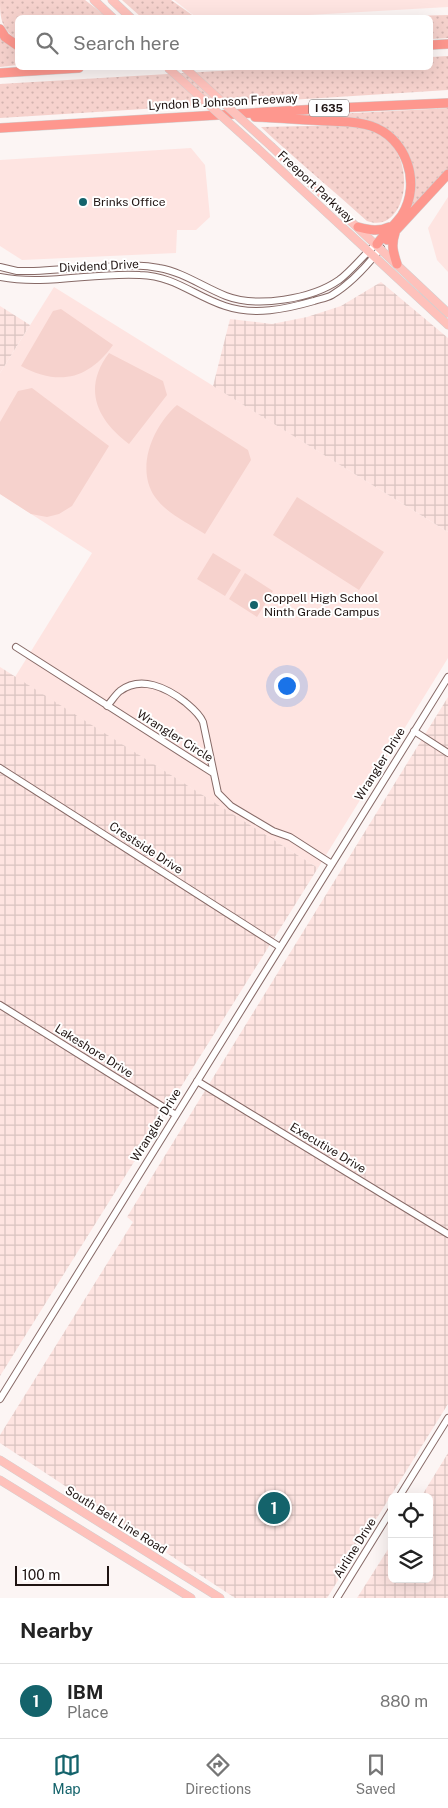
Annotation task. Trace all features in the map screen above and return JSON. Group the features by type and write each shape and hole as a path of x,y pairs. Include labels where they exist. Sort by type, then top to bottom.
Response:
{"highway":[{"path":"0,29 5,36 15,44"},
{"path":"433,45 448,44"},
{"path":"0,72 40,70"},
{"name":"Lyndon B Johnson Freeway","path":"0,128 448,103"},
{"path":"210,115 360,123 380,130 389,136 400,148 408,163 410,173 406,205 394,227 392,242 397,264"},
{"path":"379,246 394,227 448,174"},
{"path":"358,227 372,231 394,227"}],"main road":[{"path":"94,0 110,15"},
{"path":"112,0 128,15"},
{"name":"Freeport Parkway","path":"170,70 448,325"},
{"name":"Freeport Parkway","path":"188,70 379,246 448,313"},
{"name":"South Belt Line Road","path":"0,1460 220,1598"},
{"path":"0,1480 191,1598"},
{"path":"142,1568 151,1555"}],"street":[{"name":"Dividend Drive","path":"0,267 17,271 139,265 160,268 194,280 228,297 242,300 276,300 325,288 340,279 379,246"},
{"name":"Dividend Drive","path":"0,277 16,280 139,274 157,276 225,306 241,310 277,310 296,307 331,297 362,271 371,254"},
{"path":"79,268 80,278"},
{"path":"157,276 160,268"},
{"name":"Wrangler Circle","path":"16,648 213,773"},
{"name":"Wrangler Drive","path":"0,1399 448,677"},
{"name":"Wrangler Circle","path":"107,706 119,692 130,686 143,684 158,686 178,697 200,716 203,722 213,773"},
{"path":"414,732 448,753"},
{"name":"Crestside Drive","path":"0,768 280,947"},
{"path":"213,773 218,793 231,806 273,831 290,837 332,864"},
{"name":"Lakeshore Drive","path":"0,1005 176,1116"},
{"name":"Executive Drive","path":"197,1081 448,1234"},
{"path":"401,1493 448,1418"},
{"name":"Airline Drive","path":"337,1598 388,1515"}],"shaded area":[{"path":"0,0 85,0 104,15 15,15 15,39 3,23"},
{"path":"122,0 171,0 192,15 139,15"},
{"path":"174,0 448,0 448,7 309,15 193,15"},
{"path":"433,15 448,15 448,38 433,39"},
{"path":"0,34 15,48 15,65 0,67"},
{"path":"448,56 448,90 0,118 0,84 234,70 433,70 433,57"},
{"path":"448,108 448,169 401,220 413,186 392,133 381,125 364,119 337,118 337,114"},
{"path":"354,125 373,130 388,141 398,155 403,172 404,189 400,204 392,216 381,222 367,221 261,127"},
{"path":"191,148 205,165 210,217 196,230 177,230 176,253 22,260 0,246 0,160"},
{"path":"448,197 448,272 437,260 428,228"},
{"path":"381,282 448,338 448,532 213,386 230,319 272,324 307,317 341,306"},
{"name":"Coppell High School Ninth Grade Campus","path":"54,287 448,532 448,658 318,868 15,677 92,553 0,494 0,373"},
{"path":"0,306 30,325 0,373"},
{"path":"61,309 113,345 93,366 72,376 47,376 21,366 53,311"},
{"path":"109,353 163,381 167,395 129,444 109,425 101,414 97,403 96,379"},
{"path":"32,388 109,446 72,506 59,514 47,517 31,514 0,494 0,422 18,391"},
{"path":"177,405 248,450 251,460 205,534 165,508 155,497 149,486 147,461 154,436 168,414"},
{"path":"297,497 384,552 359,590 273,535"},
{"path":"213,553 241,570 225,596 197,579"},
{"path":"245,573 273,591 257,617 229,599"},
{"path":"0,667 318,868 0,1376"},
{"path":"448,697 448,1404 392,1493 388,1493 388,1500 327,1598 235,1598 0,1443 0,1435 133,1222 127,1217"},
{"path":"448,1453 448,1598 357,1598 388,1549 388,1583 433,1583 433,1493 423,1493"}],"place":[{"name":"Brinks Office","path":"83,202"},
{"name":"Coppell High School Ninth Grade Campus","path":"254,605"},
{"name":"IBM","path":"274,1508"}]}
